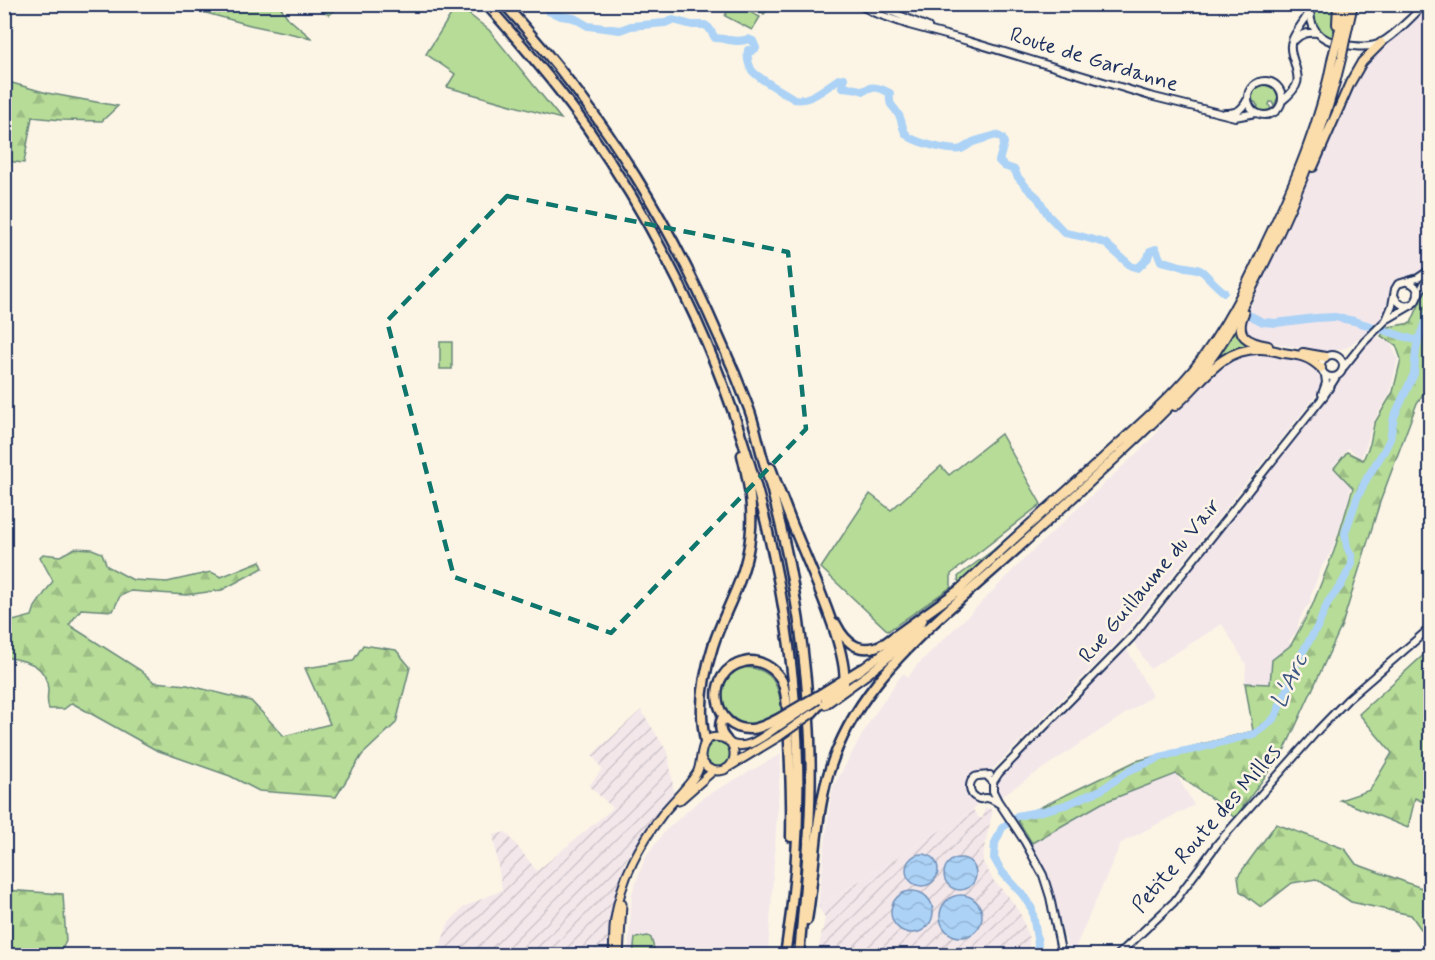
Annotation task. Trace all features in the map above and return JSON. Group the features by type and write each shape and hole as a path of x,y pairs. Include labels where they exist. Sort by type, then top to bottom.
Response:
{"highway":[{"path":"486,4 586,126 646,220 703,335 729,400 754,476 773,554 783,609 791,668 797,759 797,815 792,899 785,952"},
{"path":"504,4 552,60 606,132 657,212 697,287 731,363 790,518 840,634 854,646 869,649 885,643 959,590 1154,411 1194,370 1230,319 1300,168 1338,55"},
{"path":"1338,4 1340,33"},
{"path":"1325,357 1254,343 1242,331 1242,317 1309,164 1327,113 1345,4"},
{"path":"1340,33 1353,4"},
{"path":"1272,248 1298,198 1350,83 1362,62 1381,43"},
{"path":"800,956 811,898 825,786 834,757 853,716 871,689 903,652 1139,436 1185,390 1235,323 1266,261"},
{"path":"1139,436 1184,398 1219,362 1233,354 1261,349 1306,357 1323,372"},
{"path":"705,742 702,700 705,676 713,645 748,553 752,514 750,488 729,400"},
{"path":"752,417 788,558 806,686 810,750 809,839 800,956"},
{"path":"821,591 838,644 844,681"},
{"path":"785,952 791,849 790,781 787,708 783,686 779,676 765,665 753,661 739,663 731,668 722,676 717,688 717,702 723,716 734,724 748,729 778,722 820,701 861,669"},
{"path":"810,715 820,701"},
{"path":"723,716 720,728 728,742"}],"main road":[{"path":"858,4 875,13 909,25 960,39"},
{"path":"873,4 960,39"},
{"path":"1411,18 1424,4"},
{"path":"1310,8 1310,20 1318,33 1327,40 1342,45 1370,46 1381,43 1411,18 1431,6"},
{"path":"1248,99 1256,112 1271,114 1295,90 1299,77 1291,51 1292,39 1305,22 1310,8"},
{"path":"1291,46 1301,34 1318,33"},
{"name":"Route de Gardanne","path":"960,39 1150,96 1235,117 1256,112"},
{"path":"1219,113 1238,112 1248,99 1250,89 1257,82 1266,80 1279,88 1282,101"},
{"path":"1279,88 1290,89 1298,82"},
{"path":"1363,343 1336,377 1330,377 1323,372 1322,361 1325,357 1347,356 1384,321 1392,306 1395,288 1398,284 1418,278 1431,270 1418,298 1412,305 1384,321"},
{"path":"1406,282 1412,283 1417,288 1418,298"},
{"path":"1394,295 1401,305 1412,305"},
{"path":"1339,357 1343,368"},
{"name":"Rue Guillaume du Vair","path":"1318,403 1326,383 1323,372"},
{"name":"Rue Guillaume du Vair","path":"993,782 999,772 1132,637 1329,389 1336,377"},
{"path":"820,701 845,692 1018,548"},
{"path":"861,669 895,644 959,590"},
{"name":"Petite Route des Milles","path":"1117,956 1174,902 1218,843 1318,730 1348,699 1431,628"},
{"path":"619,956 622,905 627,881 652,834 685,795 713,771 724,770 810,715"},
{"path":"713,771 705,766 701,758 700,752 705,742 715,738 741,747 748,745 778,722"},
{"path":"728,742 733,748 734,759 729,767"},
{"path":"613,956 615,919 632,861 648,834 698,771 701,758"},
{"name":"Rue Guillaume du Vair","path":"987,776 999,772"},
{"path":"1001,805 987,798 974,797 970,787 975,778 981,775 987,776 993,782 993,791 1040,866 1047,885 1062,956"},
{"path":"987,798 993,791"}],"highlighted area":[{"path":"507,196 788,252 806,429 611,633 454,577 387,321"}],"shaded area":[{"path":"1430,9 1430,262 1426,271 1395,281 1387,313 1382,320 1346,348 1324,352 1250,339 1245,332 1243,321 1354,79 1371,56 1418,15"},
{"path":"1375,336 1391,344 1398,358 1390,393 1372,424 1361,458 1348,448 1332,468 1351,487 1350,494 1332,551 1322,566 1310,597 1311,602 1304,610 1298,629 1289,641 1291,645 1272,660 1270,684 1245,683 1246,664 1222,624 1150,669 1134,642 1174,594 1335,383"},
{"path":"1278,354 1299,358 1314,366 1323,377 1323,387 1149,604 1118,641 994,768 985,773 977,773 967,782 967,790 976,806 973,810 818,907 833,787 870,721 900,677 904,673 908,678 916,666 1027,556 1139,451 1155,435 1160,426 1225,363 1235,358 1251,355"},
{"path":"1127,649 1152,696 1000,797 996,789 1003,772"},
{"path":"641,710 668,753 674,792 626,860 611,917 609,955 437,955 448,924 464,907 502,890 493,835 506,832 537,871 613,808 589,786 602,769 592,755"},
{"path":"781,754 768,955 628,956 632,893 645,858 665,831 702,798"},
{"path":"1176,774 1194,805 1121,843 1072,955 1070,955 1047,875 1031,844 1102,803"},
{"path":"986,807 993,811 983,862 994,881 1021,915 1029,938 1028,955 817,956 825,918 818,907 973,810 979,818 983,818"}],"green space":[{"path":"197,5 279,5 288,18 311,38 195,10"},
{"path":"315,5 341,5 329,15"},
{"path":"457,5 489,30 561,119 447,87 455,74 426,54"},
{"path":"730,5 735,5 760,17 752,30 725,16"},
{"path":"743,5 771,5 764,14"},
{"path":"1313,5 1336,5 1332,40 1316,26"},
{"path":"5,81 47,93 118,106 102,121 32,117 24,163 5,161"},
{"path":"1264,85 1273,89 1278,97 1274,106 1270,102 1271,109 1265,111 1257,108 1255,102 1252,102 1254,91"},
{"path":"1430,280 1430,384 1417,403 1380,502 1342,625 1285,749 1235,818 1176,774 1102,803 1032,843 1015,816 1037,809 1136,761 1253,731 1245,683 1270,684 1272,660 1291,645 1312,606 1334,551 1353,488 1334,468 1347,452 1363,460 1370,444 1374,424 1393,392 1401,359 1396,345 1381,336 1388,327 1411,323"},
{"path":"1238,324 1252,346 1236,349 1216,359"},
{"path":"440,342 452,342 452,369 440,369"},
{"path":"1001,434 1041,504 951,574 951,587 888,631 821,568 870,494 891,510 941,466 949,475"},
{"path":"1029,519 1031,520 959,583 958,577 961,574"},
{"path":"75,548 92,549 102,553 107,566 133,580 167,582 211,572 221,577 260,561 263,568 222,590 186,595 131,591 120,596 113,611 81,609 69,625 140,670 154,682 187,685 251,701 284,736 330,724 305,668 353,661 363,645 396,650 410,667 396,723 362,755 336,797 259,791 230,776 156,750 72,703 64,709 49,709 46,680 39,669 27,662 5,657 5,623 32,616 35,607 53,581 40,557 43,554 60,556"},
{"path":"1430,649 1430,805 1415,798 1408,828 1340,800 1370,790 1392,753 1359,714"},
{"path":"739,667 759,670 772,678 783,711 765,722 752,725 738,721 728,714 723,708 721,693 727,679"},
{"path":"718,741 725,744 731,753 728,762 718,767 711,766 705,760 705,756 711,743"},
{"path":"1276,824 1345,849 1356,864 1430,891 1430,931 1421,929 1411,915 1351,902 1316,879 1292,883 1261,907 1240,891 1238,876"},
{"path":"5,890 63,894 66,941 59,955 5,955"},
{"path":"648,936 651,938 656,955 649,955 648,951 633,955 635,938"}],"water":[{"path":"922,854 934,858 938,870 934,882 922,886 910,882 906,870 910,858"},
{"path":"960,858 972,862 976,874 972,886 960,890 948,886 944,874 948,862"},
{"path":"912,891 927,897 933,912 927,927 912,933 897,927 891,912 897,897"},
{"path":"961,895 976,901 982,916 976,931 961,937 946,931 940,916 946,901"}],"waterway":[{"path":"542,4 548,11 574,18 588,26 620,30 631,26 665,23 673,20 692,25 705,25 715,38 736,41 748,39 753,41 756,48 752,51 748,50 751,69 794,99 812,96 844,78 842,87 864,91 870,88 880,89 890,93 891,103 900,116 907,135 924,143 956,150 996,135 1002,138 1004,143 999,161 1004,166 1015,170 1017,176 1038,198 1048,215 1065,233 1105,243 1131,266 1138,268 1148,258 1150,251 1156,249 1161,261 1200,270 1224,292"},
{"name":"L'Arc","path":"1036,956 1038,944 1032,909 1023,895 1002,872 994,858 995,843 1002,828 1017,816 1065,805 1101,790 1130,770 1159,758 1254,734 1275,717 1298,660 1319,624 1328,602 1341,585 1352,564 1345,533 1357,498 1390,439 1394,417 1414,374 1418,341 1430,310"},
{"path":"1251,316 1263,322 1276,323 1335,317 1418,341"}]}
